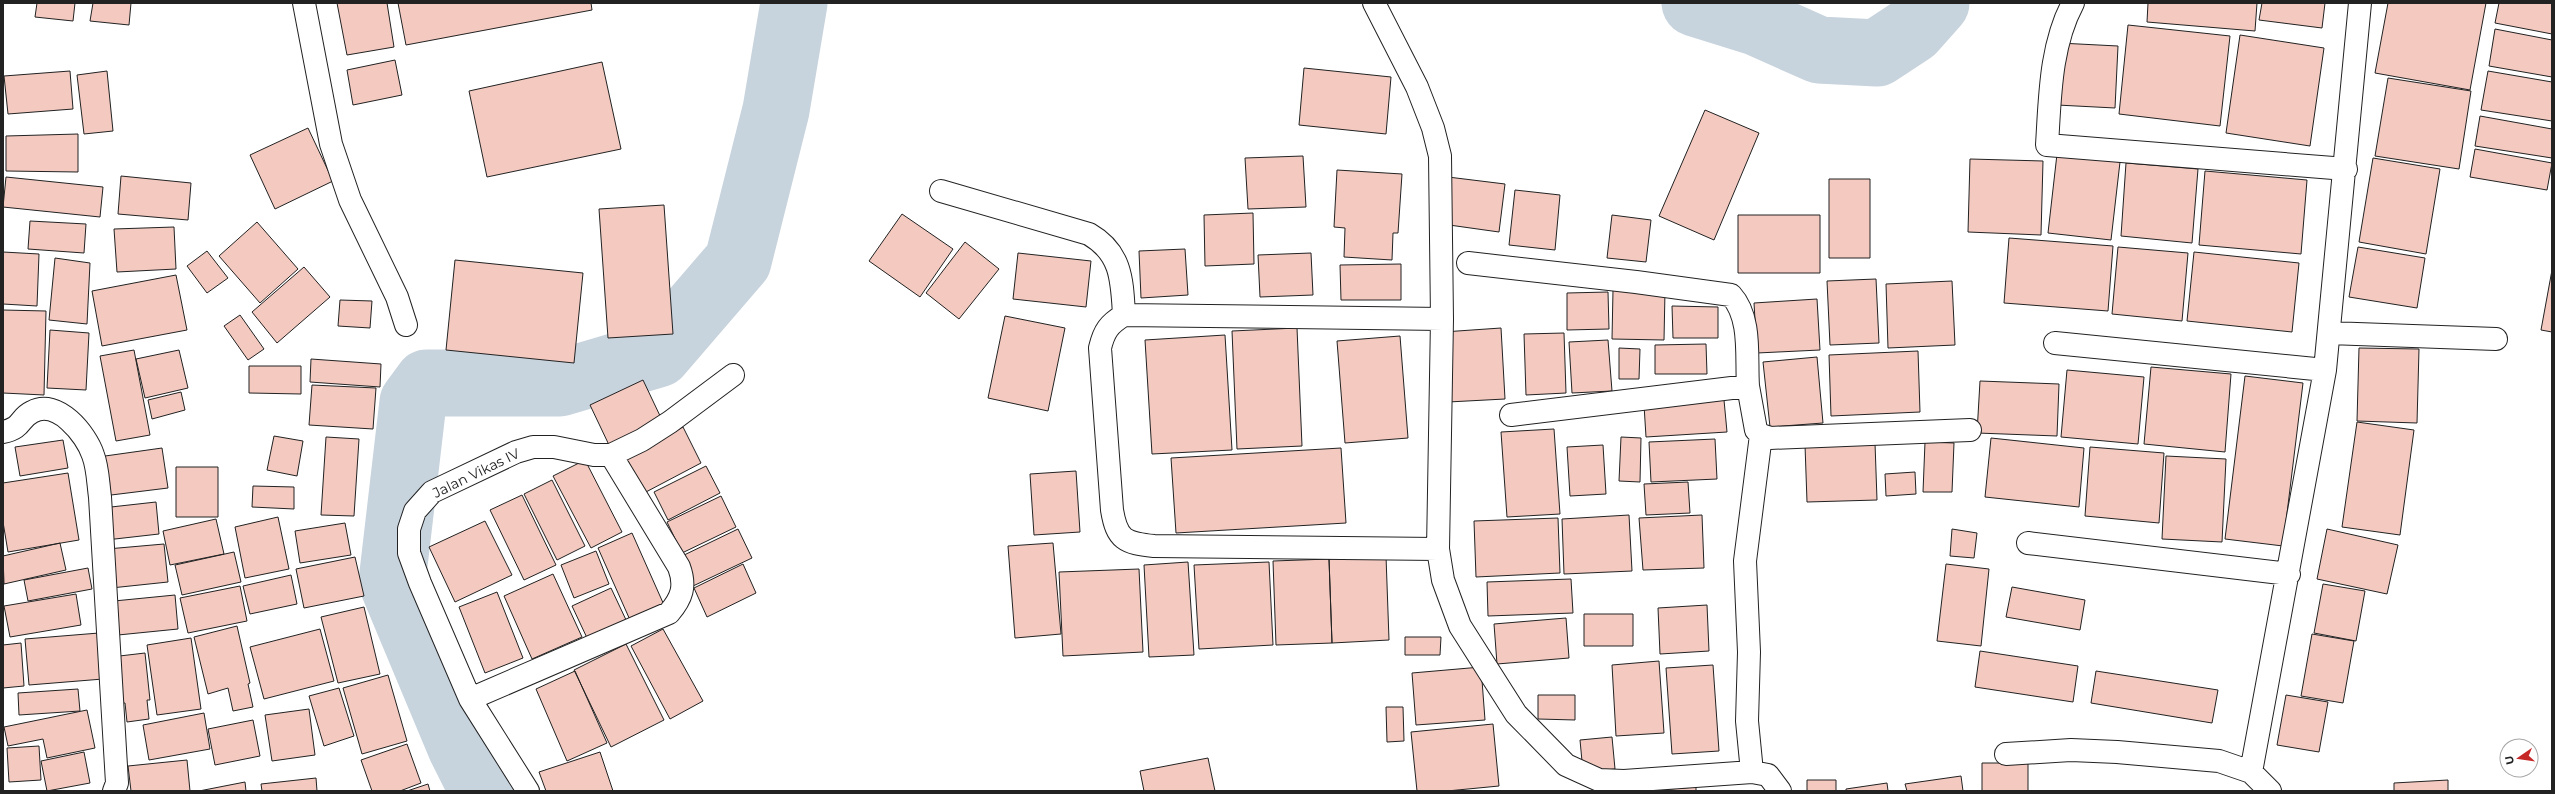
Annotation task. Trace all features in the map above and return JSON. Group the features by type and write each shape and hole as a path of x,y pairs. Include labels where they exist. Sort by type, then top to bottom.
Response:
{"street":[{"path":"304,3 330,144 350,200 397,297 406,325"},
{"path":"1374,3 1418,87 1433,128 1440,156 1442,319 1438,549 1450,602 1460,626 1516,714 1566,765 1599,780 1624,781 1752,772 1768,775 1780,791"},
{"path":"2073,3 2061,28 2052,75 2047,145 2346,169"},
{"path":"2251,772 2326,370 2346,169 2360,3"},
{"path":"941,191 1089,234 1102,241 1117,261 1122,282 1124,315"},
{"path":"1468,263 1636,282 1731,295 1739,304 1745,323 1748,386 1753,420 1761,435 1745,561 1749,652 1748,721 1752,772"},
{"path":"1438,549 1154,546 1132,543 1121,537 1115,526 1112,510 1100,348 1104,332 1112,322 1124,315 1442,319"},
{"path":"2329,333 2496,339"},
{"path":"2055,343 2326,370"},
{"path":"470,699 669,613 678,602 683,579 679,567 611,455 642,440 670,422 732,375"},
{"path":"1510,415 1748,386"},
{"path":"3,432 14,430 32,412 52,410 65,417 81,434 93,455 100,497 117,783 114,791"},
{"path":"1761,435 1770,438 1790,438 1970,430"},
{"name":"Jalan Vikas IV","path":"528,791 470,699 409,553 409,529 415,511 432,492 516,452 533,447 611,455"},
{"path":"2028,542 2289,574"},
{"path":"2006,754 2071,750 2173,755 2220,761 2251,772 2270,791"}],"building":[{"path":"37,3 75,3 73,21 35,17"},
{"path":"93,3 131,3 129,25 90,21"},
{"path":"337,3 387,3 394,47 347,55"},
{"path":"398,3 591,3 592,10 406,45"},
{"path":"2148,3 2257,3 2255,31 2147,22"},
{"path":"2262,3 2325,3 2322,28 2259,20"},
{"path":"2388,3 2486,3 2470,90 2375,73"},
{"path":"2499,3 2552,3 2552,34 2495,23"},
{"path":"2128,25 2230,36 2220,126 2119,114"},
{"path":"2495,29 2552,40 2552,77 2489,66"},
{"path":"2240,35 2324,48 2310,146 2226,133"},
{"path":"2059,43 2118,46 2115,108 2057,105"},
{"path":"395,60 402,95 353,105 347,70"},
{"path":"602,62 621,149 487,177 469,91"},
{"path":"1304,68 1391,77 1386,134 1299,125"},
{"path":"70,71 73,109 8,114 4,76"},
{"path":"107,71 113,131 84,134 77,75"},
{"path":"2488,71 2552,82 2552,121 2481,110"},
{"path":"2388,78 2471,91 2459,169 2375,156"},
{"path":"1705,110 1759,133 1714,240 1659,216"},
{"path":"2480,116 2552,129 2552,158 2475,146"},
{"path":"308,128 333,181 275,209 250,155"},
{"path":"78,134 78,172 6,171 6,136"},
{"path":"2475,149 2552,163 2547,190 2470,177"},
{"path":"2057,154 2120,162 2111,240 2048,233"},
{"path":"1303,156 1306,207 1248,209 1245,158"},
{"path":"2373,158 2440,169 2426,254 2359,242"},
{"path":"1970,159 2043,161 2041,235 1968,232"},
{"path":"2126,163 2198,169 2192,243 2121,236"},
{"path":"1337,170 1402,174 1398,233 1393,233 1392,260 1344,257 1345,228 1334,227"},
{"path":"2205,171 2307,180 2301,254 2199,245"},
{"path":"121,176 191,183 188,220 118,214"},
{"path":"6,177 103,187 100,217 3,207"},
{"path":"1448,177 1505,184 1499,232 1442,224"},
{"path":"1829,179 1870,179 1870,258 1829,258"},
{"path":"1515,190 1560,195 1555,250 1509,245"},
{"path":"664,205 673,334 608,338 599,209"},
{"path":"1253,213 1254,264 1205,266 1204,215"},
{"path":"902,214 953,249 920,297 869,261"},
{"path":"1612,215 1651,220 1646,262 1607,258"},
{"path":"1738,215 1820,215 1820,273 1738,273"},
{"path":"30,221 86,224 84,253 28,249"},
{"path":"257,222 298,269 260,303 219,256"},
{"path":"174,227 176,269 117,272 114,229"},
{"path":"2009,238 2113,246 2108,311 2004,303"},
{"path":"965,242 999,269 959,319 926,293"},
{"path":"2118,247 2188,253 2182,321 2112,314"},
{"path":"2358,247 2425,258 2417,308 2349,297"},
{"path":"1185,249 1188,295 1141,298 1139,251"},
{"path":"207,251 228,278 207,293 187,266"},
{"path":"3,252 39,254 37,306 3,304"},
{"path":"2194,252 2299,263 2292,332 2187,321"},
{"path":"1018,253 1091,261 1086,307 1013,299"},
{"path":"1311,253 1313,295 1260,297 1258,255"},
{"path":"55,258 90,263 87,324 49,320"},
{"path":"455,260 583,273 574,363 446,350"},
{"path":"1401,264 1401,300 1341,300 1340,265"},
{"path":"304,267 330,297 277,343 252,312"},
{"path":"2552,270 2552,332 2541,330"},
{"path":"176,275 187,330 102,346 92,291"},
{"path":"1876,279 1879,343 1830,345 1827,281"},
{"path":"1952,281 1955,345 1888,348 1886,284"},
{"path":"1613,290 1665,291 1664,340 1612,339"},
{"path":"1608,292 1609,329 1567,330 1567,293"},
{"path":"1817,299 1820,350 1757,353 1754,303"},
{"path":"340,300 372,301 370,328 338,326"},
{"path":"1672,306 1718,307 1718,338 1673,338"},
{"path":"3,310 46,311 44,395 3,393"},
{"path":"240,315 264,349 248,360 224,326"},
{"path":"1005,316 1065,328 1048,411 988,398"},
{"path":"1297,328 1302,446 1237,449 1232,331"},
{"path":"1501,328 1505,399 1448,402 1443,332"},
{"path":"50,330 89,333 86,390 47,388"},
{"path":"1564,333 1566,393 1526,395 1524,334"},
{"path":"1225,335 1232,450 1152,454 1145,340"},
{"path":"1400,336 1408,438 1345,443 1337,341"},
{"path":"1608,340 1612,391 1572,393 1569,342"},
{"path":"1706,344 1707,374 1655,374 1655,345"},
{"path":"1619,348 1640,349 1639,379 1619,379"},
{"path":"2359,348 2419,349 2417,423 2357,421"},
{"path":"134,350 150,435 116,441 100,356"},
{"path":"179,350 188,388 145,398 136,359"},
{"path":"1918,351 1920,412 1831,416 1829,355"},
{"path":"1817,357 1823,423 1770,427 1763,362"},
{"path":"311,359 381,364 380,387 310,382"},
{"path":"249,366 301,366 301,394 249,393"},
{"path":"2151,367 2231,374 2225,452 2144,444"},
{"path":"2067,370 2144,377 2138,444 2061,437"},
{"path":"2245,376 2303,383 2283,546 2225,539"},
{"path":"643,380 662,420 609,445 590,405"},
{"path":"1980,381 2059,384 2057,436 1977,433"},
{"path":"312,385 376,388 373,429 309,425"},
{"path":"181,392 185,410 152,419 148,400"},
{"path":"1724,400 1727,432 1646,437 1644,405"},
{"path":"2357,422 2414,430 2400,535 2342,527"},
{"path":"683,427 701,463 644,493 626,457"},
{"path":"1554,429 1560,514 1507,517 1501,432"},
{"path":"274,436 303,441 297,476 267,470"},
{"path":"326,437 359,439 354,516 321,515"},
{"path":"1621,437 1641,438 1640,482 1619,481"},
{"path":"1991,438 2084,448 2079,507 1985,497"},
{"path":"1715,439 1717,479 1651,482 1649,442"},
{"path":"63,440 68,468 20,476 15,447"},
{"path":"1925,442 1954,443 1952,492 1923,492"},
{"path":"1875,443 1877,500 1807,502 1805,445"},
{"path":"1603,445 1606,494 1570,496 1567,447"},
{"path":"2090,447 2164,453 2159,523 2085,516"},
{"path":"162,448 168,488 103,496 98,457"},
{"path":"1341,448 1346,523 1176,533 1171,458"},
{"path":"2166,456 2226,459 2222,542 2162,539"},
{"path":"585,460 622,532 591,548 553,476"},
{"path":"706,466 720,493 668,520 654,492"},
{"path":"176,467 218,467 218,517 176,517"},
{"path":"1076,471 1080,532 1034,535 1030,474"},
{"path":"1915,472 1916,494 1886,496 1885,474"},
{"path":"68,473 79,540 8,552 3,522 3,483"},
{"path":"552,480 585,546 557,560 524,494"},
{"path":"1688,482 1690,513 1646,515 1644,484"},
{"path":"253,486 294,487 294,509 252,507"},
{"path":"522,495 556,565 524,580 490,510"},
{"path":"721,496 736,527 682,553 667,522"},
{"path":"156,502 159,534 106,540 102,508"},
{"path":"1629,515 1632,571 1564,574 1562,519"},
{"path":"1702,515 1704,568 1643,570 1639,518"},
{"path":"278,517 289,569 245,578 235,527"},
{"path":"1558,518 1560,573 1476,577 1474,521"},
{"path":"216,519 224,554 170,565 163,531"},
{"path":"485,521 512,575 455,602 429,547"},
{"path":"345,523 351,555 300,563 295,531"},
{"path":"738,529 752,558 693,586 680,557"},
{"path":"1952,529 1977,533 1974,558 1950,556"},
{"path":"2327,529 2398,545 2387,594 2317,579"},
{"path":"632,533 664,605 630,620 598,548"},
{"path":"60,543 66,570 4,584 3,556"},
{"path":"1053,543 1061,634 1015,638 1008,546"},
{"path":"164,544 168,582 111,588 107,549"},
{"path":"596,551 609,584 574,598 561,565"},
{"path":"234,552 241,582 182,595 175,565"},
{"path":"1386,556 1389,640 1332,643 1329,559"},
{"path":"355,557 364,596 304,608 296,569"},
{"path":"1329,559 1332,643 1276,645 1273,561"},
{"path":"1188,562 1194,655 1149,657 1144,565"},
{"path":"1269,562 1273,645 1199,649 1194,565"},
{"path":"743,564 756,593 707,617 694,588"},
{"path":"1946,564 1989,569 1981,646 1937,641"},
{"path":"88,568 92,589 28,601 24,580"},
{"path":"1139,569 1143,652 1063,656 1059,572"},
{"path":"553,574 582,637 532,659 504,596"},
{"path":"291,575 297,604 250,614 243,586"},
{"path":"1571,579 1573,613 1488,616 1487,582"},
{"path":"2323,584 2365,591 2356,641 2314,633"},
{"path":"240,586 247,621 188,633 180,598"},
{"path":"2012,587 2085,600 2080,630 2006,617"},
{"path":"611,588 627,622 588,640 572,606"},
{"path":"497,592 523,658 485,673 459,607"},
{"path":"76,594 81,625 10,637 4,606"},
{"path":"175,595 178,629 118,635 114,601"},
{"path":"1707,605 1709,651 1660,654 1658,608"},
{"path":"364,607 380,674 338,683 321,617"},
{"path":"1584,614 1633,614 1633,646 1584,646"},
{"path":"1566,618 1569,658 1497,664 1494,624"},
{"path":"237,626 250,683 248,684 253,707 233,711 228,688 208,694 194,637"},
{"path":"320,629 334,681 264,699 250,647"},
{"path":"663,629 703,701 670,719 631,646"},
{"path":"99,633 103,679 29,685 25,639"},
{"path":"2312,634 2354,641 2343,703 2301,696"},
{"path":"1405,637 1441,637 1440,655 1405,655"},
{"path":"191,638 201,709 157,715 147,645"},
{"path":"21,643 24,686 3,688 3,645"},
{"path":"626,644 664,720 611,747 574,670"},
{"path":"1980,651 2078,666 2073,702 1975,687"},
{"path":"145,653 150,700 147,700 149,719 127,722 125,703 117,703 111,657"},
{"path":"1659,661 1664,733 1616,736 1612,665"},
{"path":"1713,665 1719,751 1672,754 1666,668"},
{"path":"1481,667 1485,720 1416,725 1412,673"},
{"path":"575,671 607,743 567,761 536,689"},
{"path":"2096,671 2218,690 2212,723 2091,703"},
{"path":"388,675 407,741 362,754 343,688"},
{"path":"339,688 354,736 324,746 309,696"},
{"path":"78,689 80,711 19,715 18,693"},
{"path":"1538,695 1575,695 1575,720 1538,719"},
{"path":"2286,695 2328,702 2319,752 2277,745"},
{"path":"1386,707 1403,707 1404,741 1387,742"},
{"path":"309,709 315,755 272,761 265,715"},
{"path":"87,710 95,748 47,758 43,739 8,746 4,727"},
{"path":"204,713 210,749 149,760 143,725"},
{"path":"253,720 260,756 215,765 208,729"},
{"path":"1493,724 1499,786 1447,791 1417,791 1411,732"},
{"path":"1612,737 1615,769 1583,772 1580,740"},
{"path":"407,744 421,783 400,791 372,791 361,760"},
{"path":"39,746 41,780 9,782 7,748"},
{"path":"84,752 90,783 47,791 41,761"},
{"path":"600,752 613,791 546,791 539,772"},
{"path":"1208,758 1215,791 1144,791 1140,771"},
{"path":"187,760 190,791 131,791 128,766"},
{"path":"1982,763 2028,763 2028,791 1982,791"},
{"path":"1961,776 1963,791 1907,791 1905,784"},
{"path":"316,778 317,791 262,791 261,784"},
{"path":"1807,780 1836,780 1836,791 1807,791"},
{"path":"2448,780 2448,791 2394,791 2394,783"},
{"path":"245,782 246,791 199,791"},
{"path":"1887,783 1888,791 1846,791 1846,789"},
{"path":"428,784 430,791 407,791"},
{"path":"1696,787 1696,791 1644,791"}],"waterway":[{"path":"483,791 461,747 392,582 413,402 427,383 560,383 658,354 738,261 776,110 794,3"},
{"path":"1695,3 1756,22 1819,50 1877,53 1912,30 1936,3"}]}
